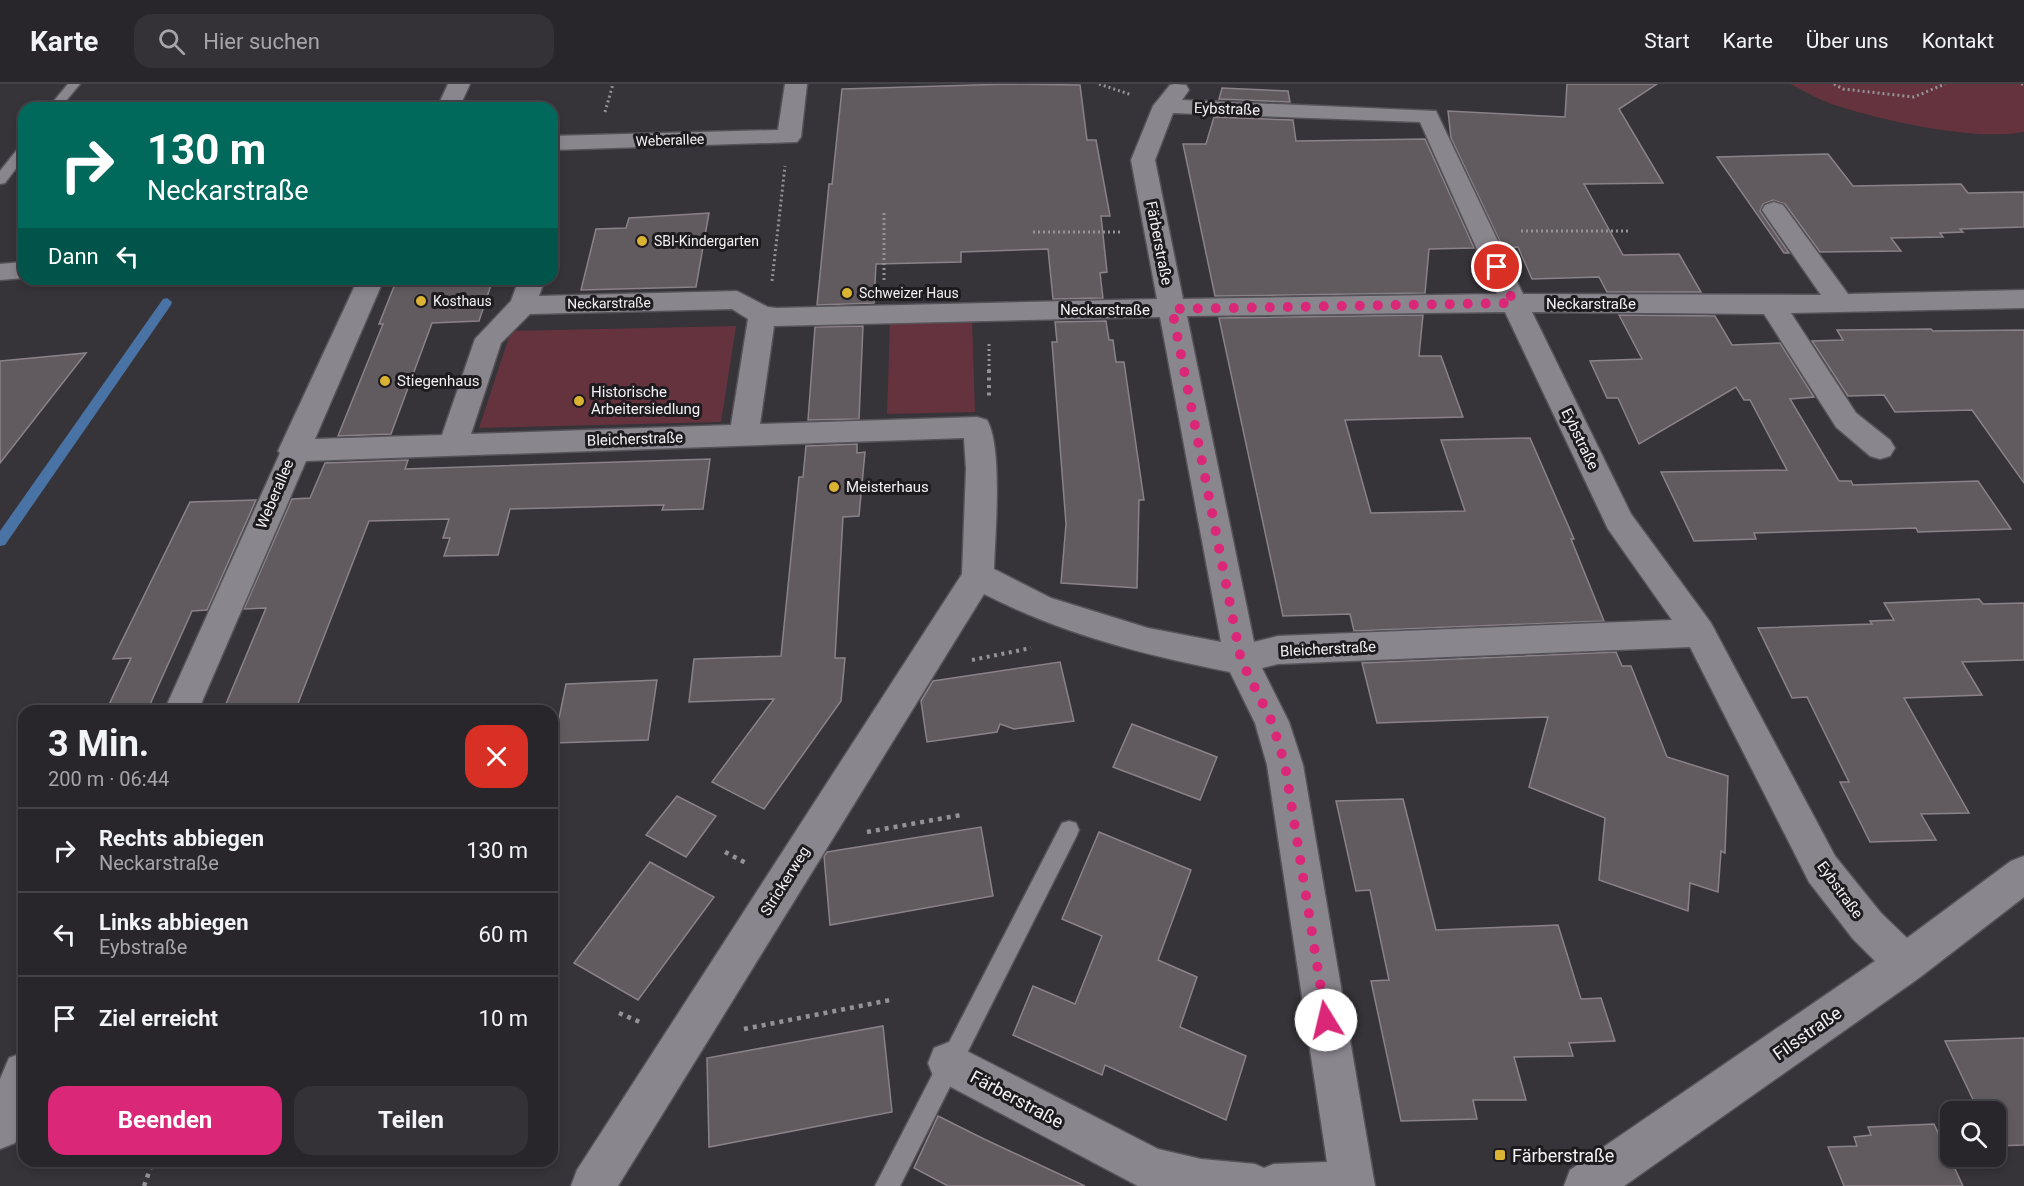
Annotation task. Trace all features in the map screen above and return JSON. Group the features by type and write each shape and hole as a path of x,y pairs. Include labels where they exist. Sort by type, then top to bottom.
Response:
{"street":[{"path":"451,102 459,84"},
{"path":"789,136 796,84"},
{"name":"Eybstraße","path":"1173,95 1428,116 1514,303 1619,521 1699,633 1822,869 1867,926 1905,964"},
{"name":"Färberstraße","path":"1173,95 1151,134 1143,160 1241,660 1272,722 1285,765 1352,1185 1274,1186"},
{"name":"Weberallee","path":"558,142 789,136"},
{"path":"1774,210 1840,303"},
{"path":"0,272 18,270"},
{"name":"Weberallee","path":"184,705 293,451 368,285"},
{"path":"453,445 489,339 523,305 530,285"},
{"name":"Neckarstraße","path":"523,305 737,300 762,316 990,310 1514,303 1772,305 2024,299"},
{"path":"1772,305 1846,420 1880,448"},
{"path":"744,436 762,316"},
{"path":"977,426 981,469 978,576"},
{"name":"Bleicherstraße","path":"293,451 977,426"},
{"name":"Bleicherstraße","path":"978,576 1052,612 1148,642 1241,660 1278,650 1699,633"},
{"name":"Strickerweg","path":"593,1186 978,576"},
{"name":"Filsstraße","path":"1586,1186 1905,964 2024,874"},
{"name":"Färberstraße","path":"949,1062 1152,1170 1201,1181 1255,1186"},
{"path":"0,1128 18,1087"}],"lane":[{"path":"59,102 74,84"},
{"path":"0,180 18,157"},
{"path":"887,1186 1069,830"}],"path":[{"path":"1834,84 1843,89 1914,97 1945,84"},
{"path":"762,316 771,288 789,136"},
{"path":"884,213 884,313"},
{"path":"1481,232 1629,231"},
{"path":"1033,232 1157,232"},
{"path":"977,426 988,410 990,310"},
{"path":"810,842 961,815"},
{"path":"684,1041 890,999"},
{"path":"144,1186 151,1167"}],"shaded area":[{"path":"1790,84 2024,84 2024,132 1981,134 1907,124 1834,105"},
{"path":"972,319 975,412 887,414 890,322"},
{"path":"736,326 721,422 479,428 511,331"}],"building":[{"path":"1008,84 1080,85 1087,140 1096,140 1110,216 1101,216 1107,272 1100,273 1103,298 1053,299 1048,249 961,252 961,262 876,264 874,303 817,305 829,184 832,184 842,89"},
{"path":"1567,84 1657,84 1619,109 1663,183 1584,184 1623,255 1679,254 1701,292 1607,292 1599,277 1532,279 1518,247 1503,248 1451,138 1448,111 1565,117"},
{"path":"1222,88 1288,91 1290,102 1219,99"},
{"path":"1214,117 1293,120 1296,141 1425,139 1474,248 1429,249 1425,293 1215,296 1183,144 1206,144"},
{"path":"1828,154 1853,186 1961,184 1968,193 2024,192 2024,227 1960,229 1963,232 1940,233 1943,237 1891,238 1901,251 1820,252 1785,204 1773,200 1763,204 1760,211 1789,253 1784,253 1717,157"},
{"name":"SBI-Kindergarten","path":"709,213 696,287 581,290 596,229 626,228 629,218"},
{"path":"395,285 491,285 479,321 432,323 391,434 338,436 383,324 379,324"},
{"path":"1423,315 1419,356 1441,356 1463,417 1345,420 1371,513 1465,511 1441,440 1530,438 1574,539 1571,539 1604,621 1354,631 1350,614 1283,616 1219,318"},
{"path":"1619,315 1715,316 1732,345 1780,343 1814,397 1790,399 1839,481 1851,481 1853,485 1978,481 2011,529 1918,532 1916,528 1754,533 1756,539 1694,541 1661,472 1787,470 1750,400 1744,400 1736,387 1639,444 1618,398 1607,398 1590,361 1642,359"},
{"path":"1106,321 1109,340 1113,340 1116,362 1124,362 1144,500 1139,500 1137,588 1061,583 1066,524 1052,342 1057,342 1055,322"},
{"path":"863,326 859,419 808,420 815,327"},
{"path":"1931,329 1933,331 2024,330 2024,483 1972,410 1895,412 1884,395 1848,396 1812,341 1843,340 1837,330"},
{"path":"86,353 0,463 0,361"},
{"path":"857,444 857,453 865,452 859,516 843,517 835,658 845,658 841,701 764,809 712,782 774,699 689,702 694,659 781,656 799,477 803,477 806,446"},
{"path":"710,459 703,509 662,510 664,505 510,509 498,555 444,556 450,538 443,538 449,519 369,521 297,705 226,705 266,608 244,609 292,499 310,498 325,463 408,460 405,469"},
{"path":"256,500 207,610 192,611 150,705 109,705 131,658 113,659 190,502"},
{"path":"1979,599 1983,604 2024,603 2024,660 1962,662 1982,695 1904,698 1969,813 1921,814 1936,840 1870,842 1840,782 1849,782 1807,697 1792,698 1758,628 1872,624 1870,621 1894,620 1884,603"},
{"path":"1616,652 1622,666 1631,666 1667,757 1728,776 1725,853 1721,851 1718,892 1690,883 1688,911 1599,880 1605,818 1529,787 1548,717 1377,723 1362,663"},
{"path":"1060,662 1074,721 1014,729 1000,724 997,732 927,742 921,701 933,681"},
{"path":"657,680 648,740 558,743 558,723 566,684"},
{"path":"1132,724 1217,757 1200,800 1113,767"},
{"path":"677,796 716,816 686,857 646,835"},
{"path":"1403,799 1436,930 1558,925 1581,999 1601,998 1615,1041 1569,1043 1573,1056 1514,1057 1526,1100 1473,1100 1477,1119 1401,1121 1371,981 1389,980 1370,890 1356,891 1336,801"},
{"path":"981,827 993,896 830,925 824,856 827,852"},
{"path":"1099,832 1191,870 1158,960 1197,977 1180,1027 1246,1056 1226,1120 1105,1065 1102,1075 1013,1035 1033,986 1075,1004 1102,936 1062,919"},
{"path":"650,862 714,897 638,1000 574,963"},
{"path":"883,1026 892,1112 709,1147 707,1058"},
{"path":"2024,1038 2024,1145 2006,1146 2006,1101 1974,1101 1945,1041"},
{"path":"938,1116 1085,1186 948,1186 914,1168"},
{"path":"1934,1124 1940,1137 1940,1167 1954,1167 1963,1186 1844,1186 1828,1147 1857,1146 1854,1137 1871,1135 1868,1127"}],"waterway":[{"path":"0,541 167,302"}],"place":[{"name":"SBI-Kindergarten","path":"642,241"},
{"name":"Schweizer Haus","path":"847,293"},
{"name":"Kosthaus","path":"421,301"},
{"name":"Stiegenhaus","path":"385,381"},
{"name":"Historische Arbeitersiedlung","path":"579,401"},
{"name":"Meisterhaus","path":"834,487"},
{"name":"Färberstraße","path":"1500,1155"}],"route":[{"path":"1326,1020 1285,765 1272,722 1241,660 1172,309 1514,303 1497,267"}]}
